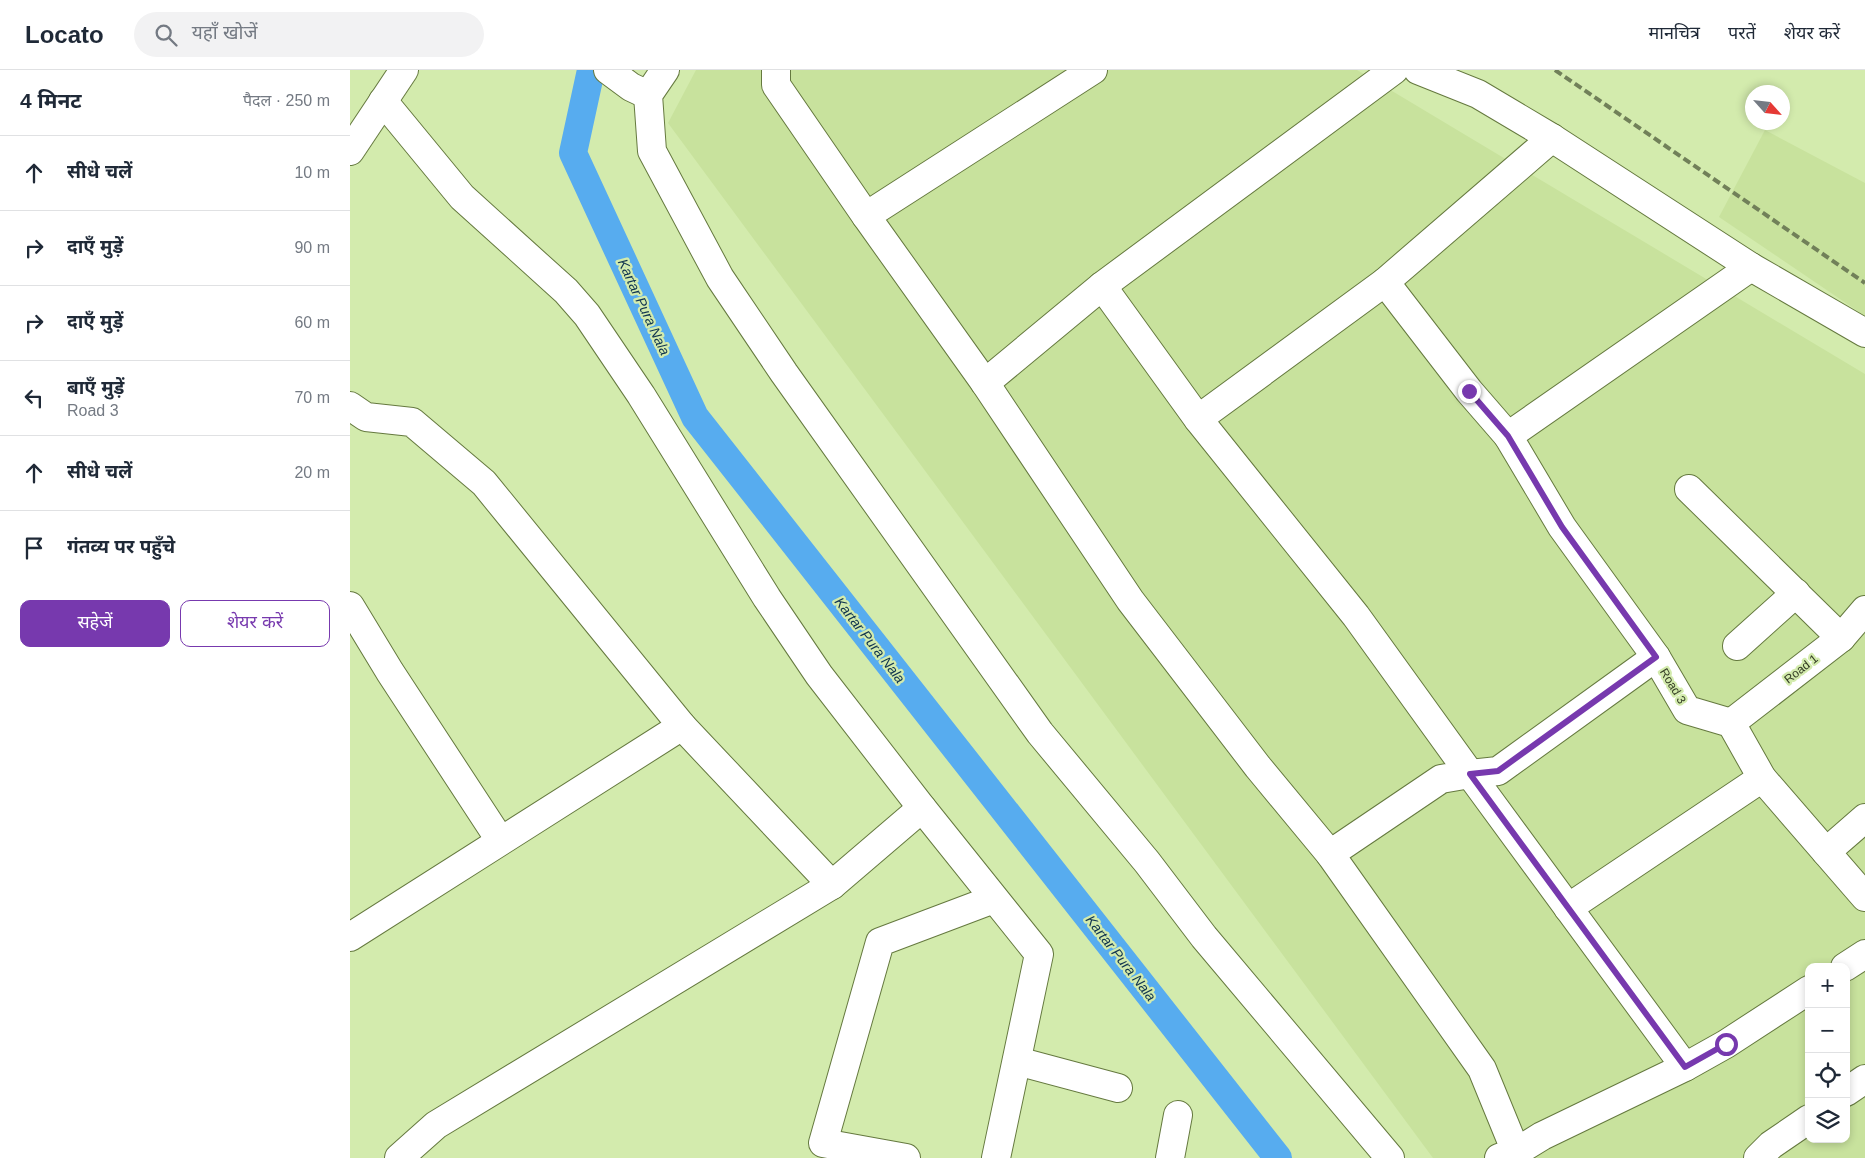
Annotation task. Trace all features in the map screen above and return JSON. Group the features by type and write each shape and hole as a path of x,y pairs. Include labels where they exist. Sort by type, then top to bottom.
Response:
{"street":[{"path":"350,151 404,70"},
{"path":"608,70 639,91 652,151 720,278 784,373 1040,733 1147,862 1204,937 1390,1158"},
{"path":"639,91 665,70"},
{"path":"776,70 776,85 985,384 1130,600 1258,767 1330,854 1482,1069 1508,1155 1542,1136 1685,1067 1726,1044 1805,993"},
{"path":"866,216 1094,70"},
{"path":"985,384 1102,286 1394,70"},
{"path":"1418,70 1478,94 1552,138 1750,267 1865,333"},
{"path":"383,101 462,197 566,291 587,315 641,394 767,598 819,675 1039,954 996,1158"},
{"path":"1198,420 1385,282 1552,138"},
{"path":"1508,436 1750,267"},
{"name":"Road 3","path":"1385,282 1469,391 1508,436 1562,527 1656,657 1687,710 1731,723"},
{"path":"1102,286 1198,420 1356,616 1685,1067"},
{"path":"350,406 366,417 412,422 484,483 682,726 832,885"},
{"path":"1689,489 1841,638"},
{"path":"1737,646 1796,593"},
{"path":"350,606 390,672 500,840"},
{"name":"Road 1","path":"1731,723 1841,638 1865,610"},
{"path":"1330,854 1441,779 1498,771 1656,657"},
{"path":"1731,723 1762,778 1865,897"},
{"path":"350,937 682,726"},
{"path":"1568,908 1762,778"},
{"path":"398,1158 436,1125 832,885 922,808"},
{"path":"1826,852 1865,818"},
{"path":"906,1158 824,1143 880,942 994,899"},
{"path":"1850,964 1865,954"},
{"path":"1017,1061 1118,1088"},
{"path":"1850,1089 1865,1079"},
{"path":"1170,1158 1178,1115"},
{"path":"1758,1158 1771,1145 1805,1122"}],"shaded area":[{"path":"696,70 1357,70 1865,374 1865,1158 1433,1158 668,123"},
{"path":"1765,130 1865,183 1865,316 1719,217"}],"waterway":[{"name":"Kartar Pura Nala","path":"591,70 573,153 695,417 1278,1158"}],"railway":[{"path":"1555,70 1865,283"}],"route":[{"path":"1469,391 1508,436 1562,527 1656,657 1498,771 1470,774 1685,1067 1726,1044"}]}
